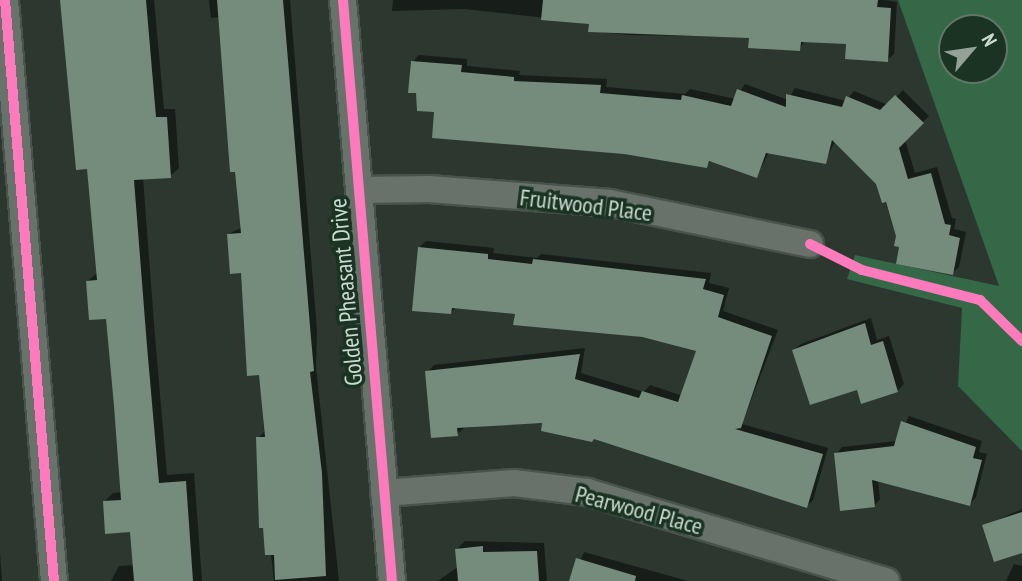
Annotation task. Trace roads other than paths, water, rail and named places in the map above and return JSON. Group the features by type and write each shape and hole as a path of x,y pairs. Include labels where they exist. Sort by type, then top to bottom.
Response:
{"street":[{"path":"5,0 54,581"},
{"name":"Golden Pheasant Drive","path":"343,0 392,581"},
{"name":"Fruitwood Place","path":"359,190 429,189 610,204 810,244"},
{"name":"Pearwood Place","path":"384,493 514,483 587,492 886,581"}]}
